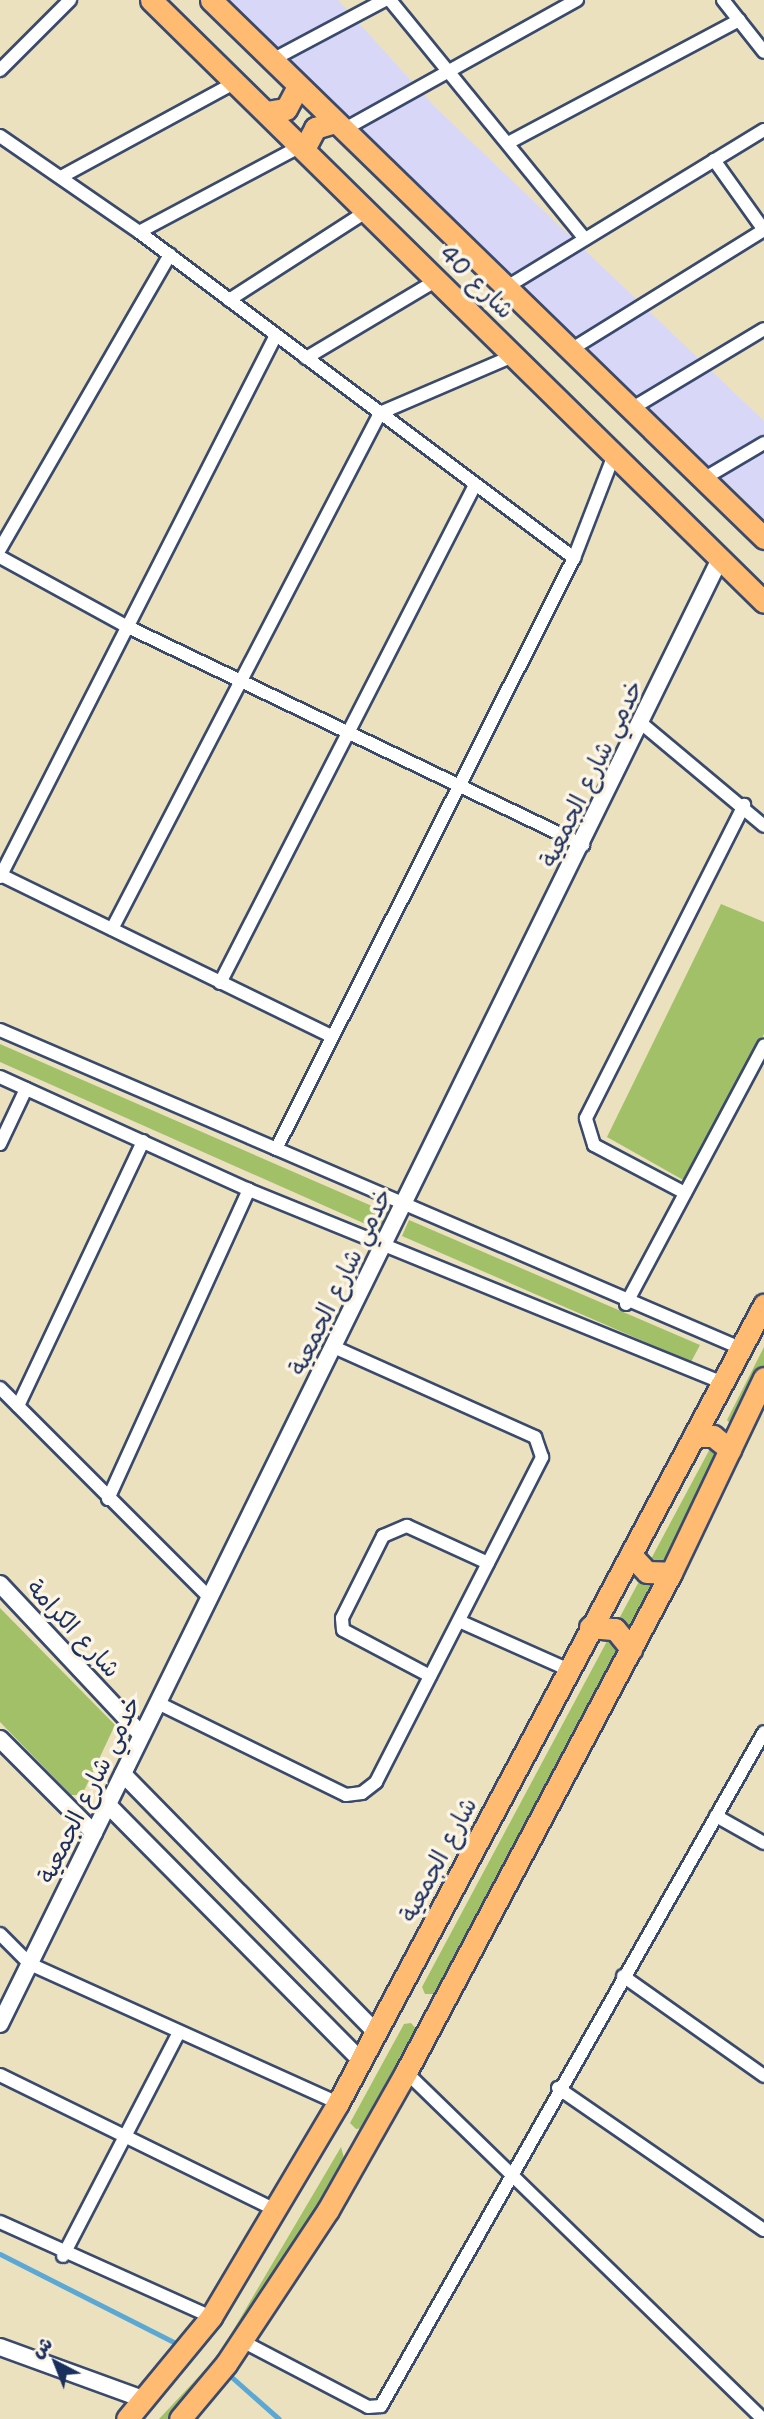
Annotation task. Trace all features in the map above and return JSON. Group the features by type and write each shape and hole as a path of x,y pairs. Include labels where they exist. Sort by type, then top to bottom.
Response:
{"main road":[{"name":"شارع 40","path":"151,0 764,602"},
{"name":"شارع 40","path":"211,0 764,538"},
{"path":"266,112 286,109 298,86"},
{"path":"302,148 315,128 339,126"},
{"name":"شارع الجمعية","path":"127,2419 211,2317 338,2103 764,1305"},
{"path":"180,2419 242,2341 328,2210 406,2072 671,1573 762,1385"},
{"path":"708,1409 719,1428 743,1422"},
{"path":"694,1436 713,1436 730,1450"},
{"path":"631,1555 648,1572 671,1573"},
{"path":"590,1627 615,1629 631,1648"}],"street":[{"path":"0,70 70,0"},
{"path":"272,60 388,0 585,239"},
{"path":"339,126 577,0"},
{"path":"723,0 764,52"},
{"path":"508,144 739,20"},
{"path":"61,177 236,82"},
{"path":"505,288 764,130"},
{"path":"0,136 139,232 574,558"},
{"path":"139,232 302,148"},
{"path":"572,349 764,230 715,160"},
{"path":"229,300 367,211"},
{"path":"0,550 170,255"},
{"path":"306,358 437,280"},
{"path":"631,409 764,328"},
{"path":"276,335 1,876 331,1036"},
{"path":"111,929 380,413 513,356"},
{"path":"703,479 764,443"},
{"path":"276,1149 457,782 574,558 614,456"},
{"path":"220,983 346,732 475,485"},
{"path":"0,556 126,626 457,782 583,845"},
{"name":"خدمي شارع الجمعية","path":"0,2024 583,845 720,559"},
{"path":"641,723 744,805 764,825"},
{"path":"685,1193 594,1145 586,1118 744,805"},
{"path":"0,1030 626,1304 740,1348"},
{"path":"626,1304 764,1046"},
{"path":"0,1077 249,1189 386,1241 723,1383"},
{"path":"0,1144 26,1089"},
{"path":"18,1406 143,1142"},
{"path":"108,1499 249,1189"},
{"path":"158,1703 346,1795 376,1782 542,1457 535,1437 334,1347"},
{"path":"0,1388 108,1499 210,1598"},
{"path":"430,1676 344,1630 342,1618 383,1536 407,1526 488,1563"},
{"name":"شارع الكرامة","path":"0,1584 142,1735"},
{"path":"458,1622 569,1670"},
{"path":"242,2341 368,2407 381,2406 510,2171 764,1732"},
{"path":"0,1739 94,1833"},
{"path":"123,1774 377,2033"},
{"path":"108,1805 360,2061"},
{"path":"716,1816 764,1843"},
{"path":"0,1934 30,1964 178,2034 338,2103"},
{"path":"623,1976 764,2076"},
{"path":"339,2038 350,2045 363,2042 366,2025 360,2014"},
{"path":"63,2256 178,2034"},
{"path":"406,2072 763,2419"},
{"path":"0,2076 124,2139 275,2210"},
{"path":"558,2088 764,2230"},
{"path":"0,2222 63,2256 211,2317"},
{"path":"0,2347 143,2399"}],"shaded area":[{"path":"227,0 338,0 435,107 764,421 764,519"}],"green space":[{"path":"721,904 764,922 764,1034 685,1181 607,1137"},
{"path":"0,1044 388,1213 379,1230 0,1062"},
{"path":"409,1220 700,1345 691,1362 402,1236"},
{"path":"764,1347 764,1378 734,1428 727,1420"},
{"path":"712,1445 725,1453 437,1994 425,1994 422,1987"},
{"path":"0,1608 115,1725 82,1795 71,1795 0,1722"},
{"path":"411,2023 418,2031 364,2128 356,2129 350,2123 404,2024"},
{"path":"341,2147 344,2158 297,2246 177,2419 159,2419 218,2356"}],"waterway":[{"path":"0,2254 181,2346"},
{"path":"227,2373 279,2419"}]}
